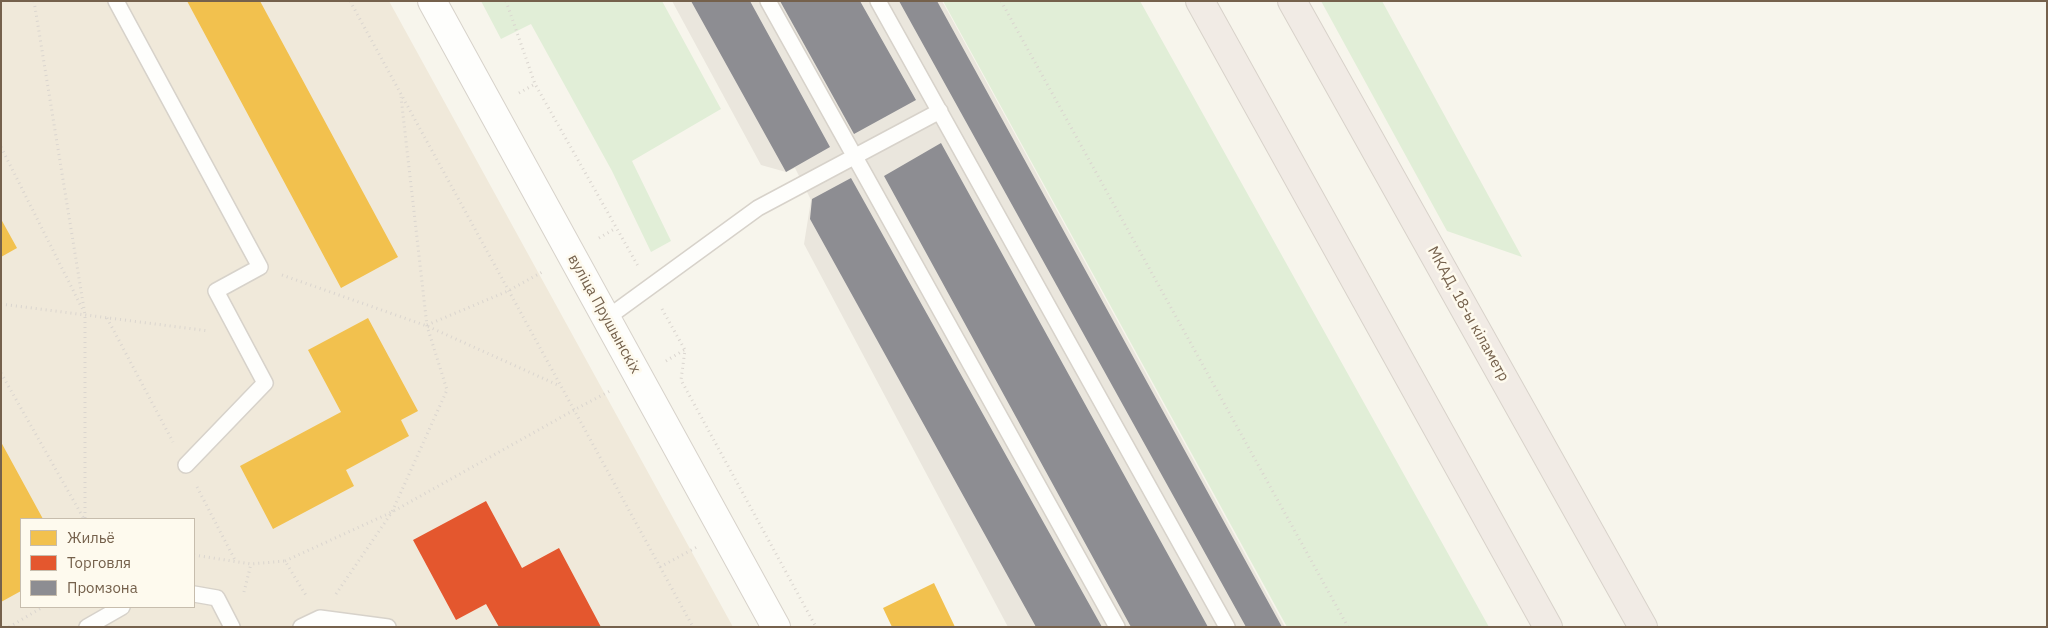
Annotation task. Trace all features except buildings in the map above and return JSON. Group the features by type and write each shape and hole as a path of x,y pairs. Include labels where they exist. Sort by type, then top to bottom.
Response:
{"highway":[{"path":"1200,1 1548,627"},
{"name":"МКАД, 18-ы кіламетр","path":"1292,1 1643,627"}],"street":[{"name":"вуліца Прушынскіх","path":"432,1 776,627"}],"lane":[{"path":"116,1 260,268 216,291 265,383 186,465"},
{"path":"768,1 1117,627"},
{"path":"878,1 1227,627"},
{"path":"607,318 758,208 940,111"},
{"path":"195,594 217,598 232,627"},
{"path":"87,627 120,608"},
{"path":"301,627 320,618 388,627"}],"path":[{"path":"34,1 85,315 84,518"},
{"path":"350,1 693,627"},
{"path":"506,1 535,84 685,350 681,380 816,627"},
{"path":"1001,1 1348,627"},
{"path":"284,561 320,618 392,512 447,390 427,326 401,93"},
{"path":"1,148 85,315"},
{"path":"260,268 427,326 561,386"},
{"path":"427,326 508,291"},
{"path":"1,304 239,335"},
{"path":"1,373 83,518"},
{"path":"195,555 251,564 284,561 392,512 574,410"},
{"path":"660,567 680,556"},
{"path":"9,627 41,608"}],"shaded area":[{"path":"1,1 389,1 733,627 1,627"},
{"path":"672,1 942,1 1285,627 1008,627 804,244 811,200 795,168 786,172 761,165"}],"green space":[{"path":"481,1 662,1 721,109 632,161 671,241 651,252 612,171 531,24 501,39"},
{"path":"943,1 1140,1 1489,627 1287,627"},
{"path":"1321,1 1382,1 1522,257 1447,231"}]}
